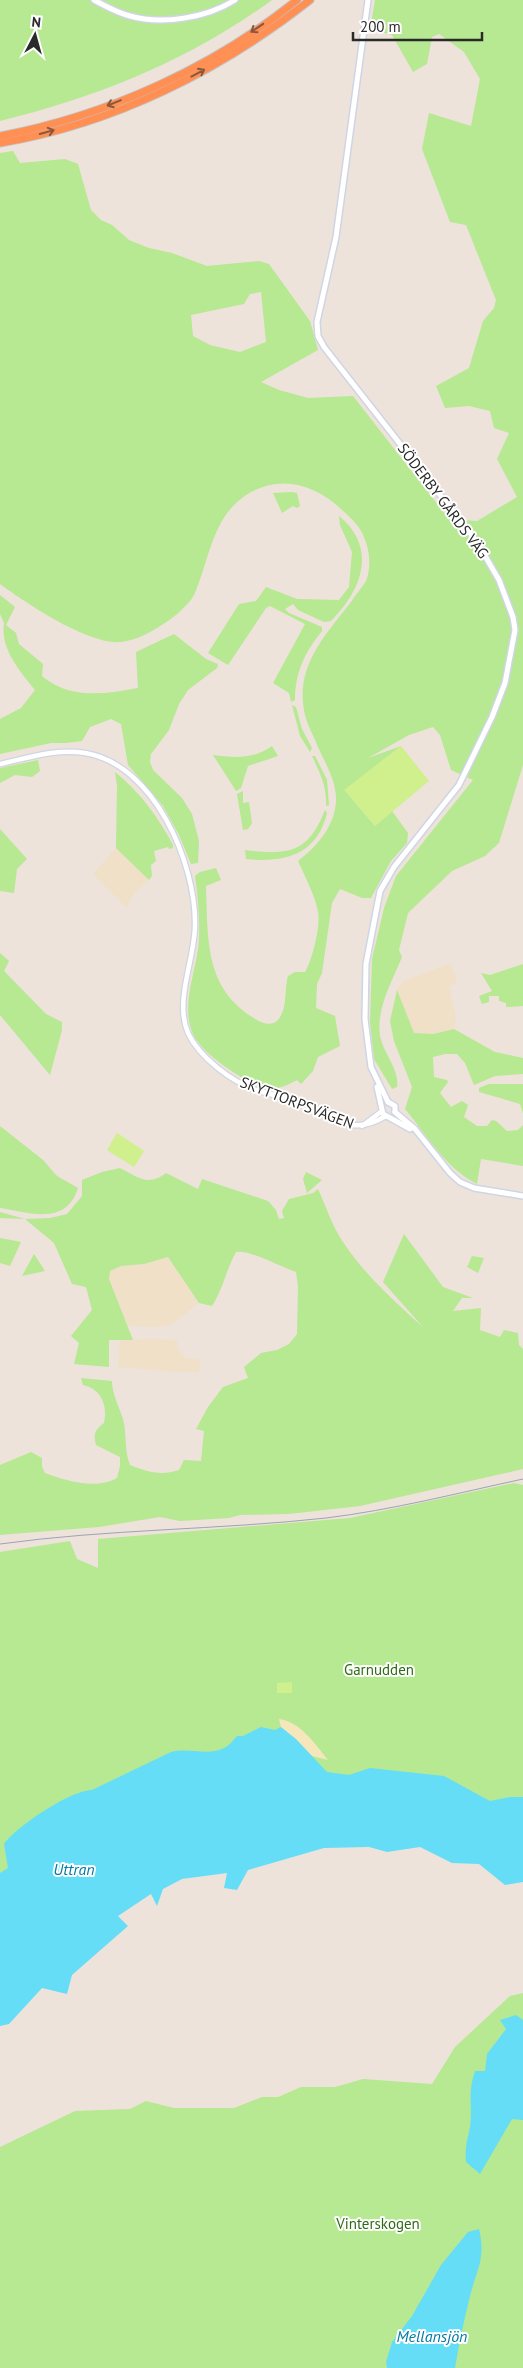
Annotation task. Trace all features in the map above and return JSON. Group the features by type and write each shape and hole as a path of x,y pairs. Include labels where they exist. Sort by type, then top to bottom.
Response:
{"highway":[{"path":"0,136 68,119 144,91 193,68 241,40 297,0"},
{"path":"0,143 70,126 147,98 196,74 246,46 310,0"}],"main road":[{"path":"94,0 129,16 154,20 204,14 236,0"},
{"name":"SÖDERBY GÅRDS VÄG","path":"368,0 337,228 317,330 324,347 488,558 508,601 515,630 505,683 492,717 459,785 394,867 380,891 368,948 365,977 366,1034 371,1066 375,1077 388,1102 394,1106 395,1112"},
{"name":"SÖDERBY GÅRDS VÄG","path":"375,1077 382,1110"},
{"path":"388,1102 382,1110 388,1117 420,1136"},
{"path":"388,1117 395,1112 420,1136 450,1173 460,1182 474,1188 523,1196"}],"street":[{"name":"SKYTTORPSVÄGEN","path":"0,764 50,753 88,753 119,766 132,776 148,793 160,811 176,840 189,870 194,898 195,927 184,1011 190,1036 205,1056 242,1083 255,1090 318,1108 348,1125 369,1126 388,1117"},
{"name":"SKYTTORPSVÄGEN","path":"360,1127 382,1110"}],"shaded area":[{"path":"116,848 149,880 134,894 126,907 93,874"},
{"path":"451,963 457,982 449,986 456,1018 454,1029 433,1034 414,1033 397,990 403,981"},
{"path":"168,1257 199,1303 172,1324 161,1327 128,1326 109,1279 110,1271 121,1266 144,1264"},
{"path":"120,1340 177,1340 178,1350 184,1355 184,1358 200,1359 199,1372 174,1372 118,1367"}],"green space":[{"path":"0,0 272,0 209,41 142,74 72,100 0,121"},
{"path":"375,0 523,0 523,765 499,843 485,856 452,871 408,913 399,950 402,957 386,995 379,1026 382,1042 396,1074 397,1087 392,1089 374,1059 370,1022 372,959 384,908 396,876 473,780 451,770 440,735 433,727 409,735 368,758 401,746 345,790 375,826 392,811 408,833 407,843 391,861 371,898 362,898 340,889 332,903 322,973 317,984 316,1008 335,1016 340,1046 318,1057 313,1071 301,1084 297,1080 282,1087 269,1089 249,1082 207,1052 193,1034 189,1023 190,987 199,940 195,876 200,872 216,868 221,880 206,886 209,943 217,977 226,992 238,1006 263,1023 275,1022 281,1015 285,1004 288,976 295,972 305,972 317,934 319,918 317,906 298,861 323,836 329,826 336,805 333,781 305,715 304,682 308,667 322,640 368,577 369,555 367,544 359,527 353,520 330,500 316,492 302,486 288,484 274,484 260,488 246,495 233,506 219,526 199,584 188,604 151,632 121,642 107,641 75,630 25,602 0,584 0,153 13,151 20,163 65,159 78,164 91,210 101,220 112,225 129,240 207,266 259,261 269,264 310,321 318,350 261,382 279,390 308,398 353,396 449,519 477,521 517,497 497,459 509,433 494,428 490,411 469,406 445,408 436,386 469,368 483,321 494,308 496,300 466,225 450,222 422,149 429,113 471,126 480,79 464,52 439,34 432,37 427,64 413,72 392,35 370,29","holes":["261,292 266,342 240,352 210,345 193,336 191,315 244,304 250,294"]},
{"path":"273,493 297,493 300,506 297,508 293,506 282,513"},
{"path":"339,516 351,528 359,542 362,555 361,569 351,596 331,621 324,622 298,610 293,604 285,609 289,613 322,627 322,631 302,663 295,690 295,700 291,702 289,693 273,683 305,624 270,606 266,608 228,665 208,653 239,604 256,601 266,587 297,599 339,600 349,587 352,552 340,525"},
{"path":"0,595 15,607 6,625 16,633 19,644 43,664 42,676 64,689 76,692 101,693 138,688 136,652 174,634 206,659 218,664 217,668 188,690 179,704 169,730 151,754 150,762 153,770 182,798 192,814 199,841 198,863 191,864 179,835 163,806 128,765 121,724 111,719 90,727 82,741 51,743 0,754 0,719 21,708 35,690 8,651 5,642 4,623 0,614"},
{"path":"292,705 296,707 302,729 312,748 310,752 300,736"},
{"path":"272,746 278,756 248,766 241,788 236,791 213,755 229,757 251,755"},
{"path":"401,746 429,781 375,826 344,790"},
{"path":"312,756 315,756 327,780 329,805 326,806 324,786"},
{"path":"38,760 40,771 32,777 15,775 0,783 0,768"},
{"path":"115,772 124,779 148,806 173,845 173,848 169,849 168,847 154,851 156,861 151,865 152,876 149,880 116,848 117,786"},
{"path":"243,791 243,803 249,802 252,823 248,829 243,830 237,794"},
{"path":"325,810 327,813 322,827 307,847 286,857 260,860 246,859 245,850 260,852 285,851 304,843 318,825"},
{"path":"0,829 27,859 17,869 14,893 0,891"},
{"path":"0,953 9,961 4,971 46,1014 62,1022 62,1030 50,1075 0,1015"},
{"path":"523,964 523,1006 506,1007 506,1003 499,1001 499,996 489,996 489,1002 482,1004 479,996 492,991 481,973 490,975"},
{"path":"397,990 414,1033 433,1034 454,1029 495,1052 523,1058 523,1074 495,1076 474,1085 465,1063 457,1054 433,1057 434,1077 447,1080 448,1082 440,1093 451,1107 462,1101 468,1105 464,1117 477,1126 487,1126 492,1120 496,1121 507,1131 518,1130 523,1125 523,1166 481,1159 477,1184 455,1169 446,1160 405,1109 412,1087 394,1041 390,1021"},
{"path":"489,1084 523,1084 523,1113 520,1104 479,1092 479,1088"},
{"path":"0,1126 43,1160 57,1176 78,1188 72,1200 65,1208 55,1213 34,1214 0,1208"},
{"path":"117,1133 144,1151 134,1167 107,1150"},
{"path":"120,1168 148,1180 160,1177 166,1173 198,1189 202,1179 268,1201 276,1210 279,1219 284,1218 282,1211 289,1199 313,1193 318,1189 336,1229 351,1254 380,1287 423,1327 383,1282 404,1234 443,1287 473,1298 462,1298 453,1311 481,1308 480,1330 500,1337 504,1330 518,1333 519,1345 523,1349 523,1469 360,1506 289,1514 240,1515 229,1518 180,1521 160,1517 99,1527 0,1535 0,1465 31,1452 42,1458 42,1467 45,1473 62,1479 90,1484 108,1482 117,1478 120,1457 96,1445 95,1441 96,1432 104,1423 104,1404 99,1394 83,1385 81,1378 112,1381 114,1395 123,1419 130,1465 155,1472 172,1472 179,1470 184,1460 201,1461 204,1431 196,1429 208,1407 223,1387 248,1378 244,1367 261,1353 277,1350 289,1344 297,1334 298,1286 296,1272 249,1253 236,1252 212,1306 199,1303 168,1257 144,1264 121,1266 110,1271 109,1279 133,1340 109,1340 109,1367 74,1364 79,1343 71,1336 92,1310 86,1287 72,1284 54,1243 25,1219 50,1218 67,1214 82,1196 82,1180 102,1172"},
{"path":"306,1172 322,1180 307,1193 303,1179"},
{"path":"0,1212 25,1219 0,1218"},
{"path":"0,1238 21,1242 10,1266 0,1263"},
{"path":"34,1254 45,1271 22,1276"},
{"path":"472,1256 484,1258 478,1273 467,1267"},
{"name":"Garnudden","path":"514,1483 523,1485 523,1822 200,1814 0,1963 0,1552 70,1541 77,1559 98,1568 98,1539 350,1518"},
{"path":"292,1682 292,1693 277,1693 277,1683"},
{"name":"Vinterskogen","path":"523,1993 523,2368 0,2368 0,2147 75,2111 130,2109 146,2101 174,2108 234,2108 262,2097 278,2097 301,2087 335,2087 363,2079 432,2084 455,2047 510,1996"}],"sand":[{"path":"279,1719 294,1724 301,1729 328,1760 312,1756 281,1727"}],"water":[{"name":"Uttran","path":"261,1727 275,1730 281,1727 296,1739 327,1772 349,1775 370,1768 444,1776 490,1801 510,1797 523,1797 523,1882 505,1885 479,1864 452,1863 420,1847 387,1852 369,1847 324,1848 248,1870 237,1890 224,1888 227,1873 182,1879 163,1889 157,1906 151,1894 118,1916 128,1926 72,1975 67,1994 42,1988 9,2024 0,2026 0,1873 8,1868 4,1844 32,1819 71,1796 92,1790 171,1752 219,1750 227,1746 237,1736 243,1736"},
{"path":"516,2015 523,2020 523,2120 512,2119 480,2174 466,2162 473,2079 475,2071 485,2071 487,2054 506,2029 500,2020"},
{"name":"Mellansjön","path":"479,2229 482,2248 480,2263 470,2296 455,2368 387,2368 386,2362 392,2342 412,2316 441,2265 468,2232"}],"railway":[{"path":"0,1544 81,1535 285,1522 351,1515 523,1479"}]}
